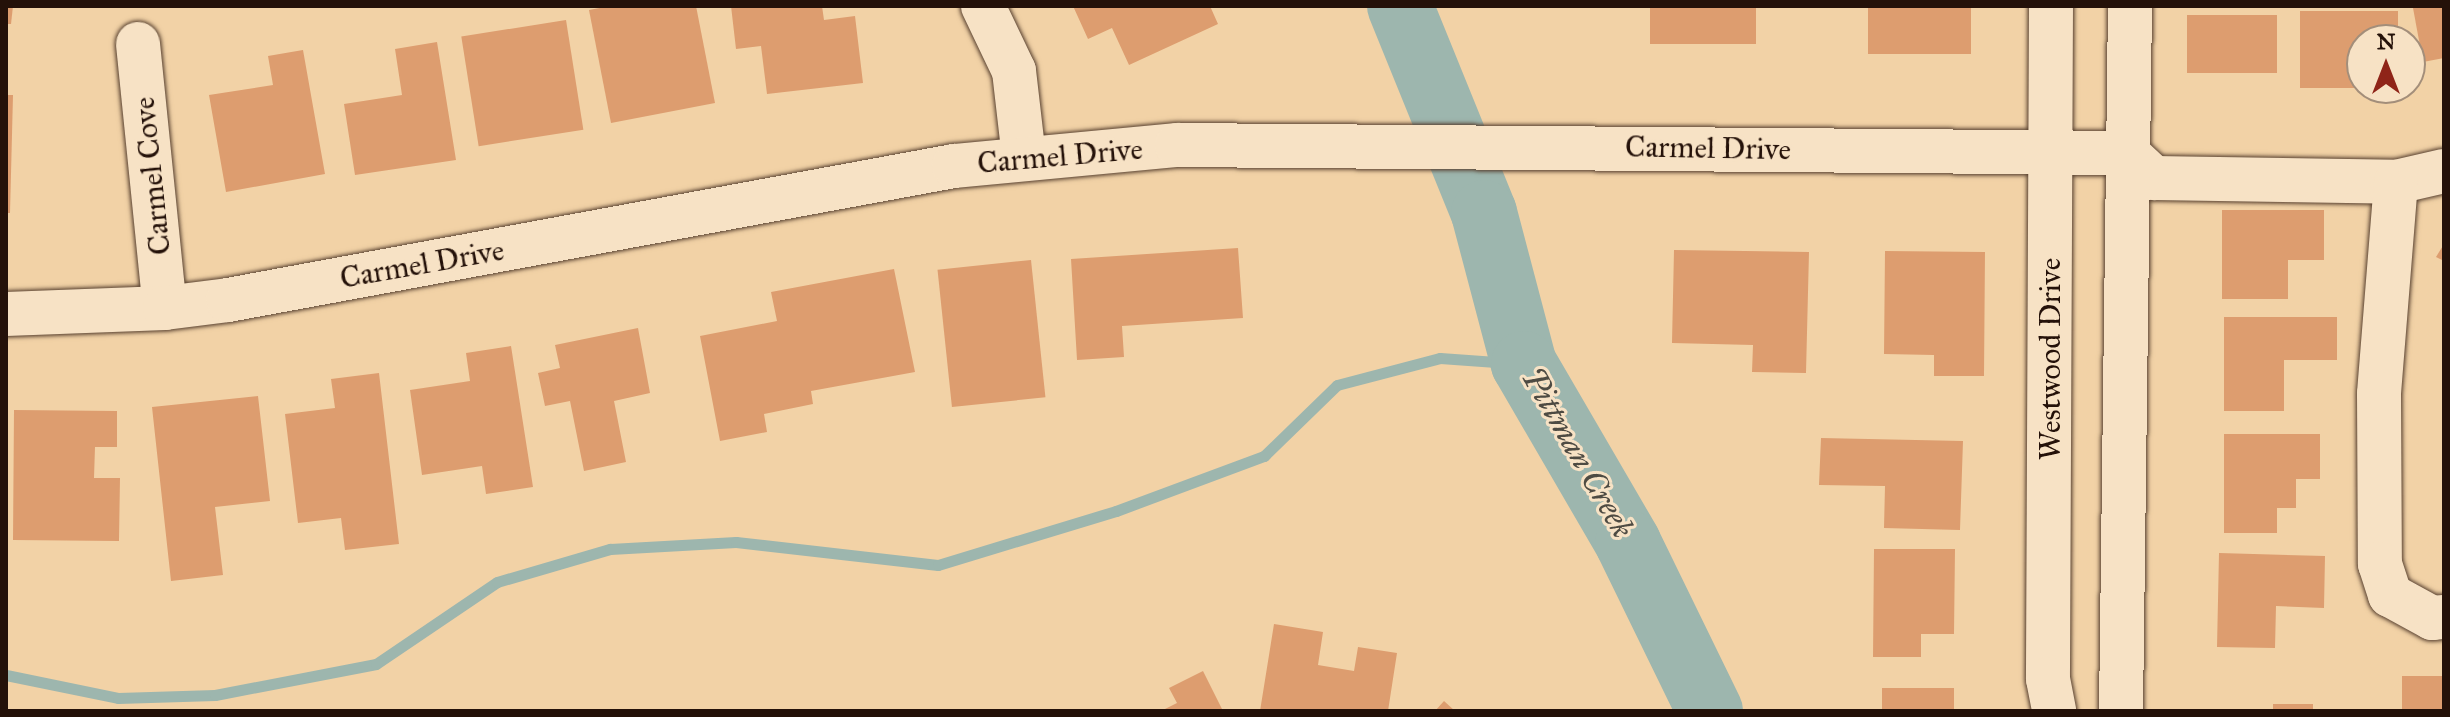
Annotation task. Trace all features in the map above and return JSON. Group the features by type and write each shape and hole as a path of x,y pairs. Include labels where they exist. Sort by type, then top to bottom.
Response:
{"street":[{"path":"983,6 1014,71 1024,157"},
{"name":"Westwood Drive","path":"2051,6 2048,679 2054,711"},
{"path":"2121,711 2130,6"},
{"name":"Carmel Cove","path":"138,44 165,308"},
{"name":"Carmel Drive","path":"6,314 165,308 228,300 954,166 1177,145 2127,153"},
{"path":"2127,153 2154,178 2396,182 2444,171"},
{"path":"2396,182 2379,394 2380,564 2390,595 2432,618 2444,617"}],"building":[{"path":"6,6 13,6 11,24 6,24"},
{"path":"610,6 696,6 715,103 611,123 589,10"},
{"path":"731,6 822,6 824,20 855,16 863,83 767,94 761,46 736,49"},
{"path":"1073,6 1210,6 1218,24 1129,65 1112,28 1088,39"},
{"path":"1650,6 1756,6 1756,44 1650,44"},
{"path":"1868,6 1971,6 1971,54 1868,54"},
{"path":"2444,6 2444,58 2426,61 2426,24 2416,24 2413,8"},
{"path":"2300,11 2398,11 2398,24 2346,24 2346,88 2300,88"},
{"path":"2187,15 2277,15 2277,73 2187,73"},
{"path":"566,20 583,130 479,146 461,37"},
{"path":"437,42 456,160 355,175 344,104 402,95 395,49"},
{"path":"303,50 325,174 226,192 209,95 273,85 268,56"},
{"path":"6,95 13,95 10,213 6,213"},
{"path":"2222,210 2324,210 2324,260 2288,260 2288,299 2222,299"},
{"path":"2444,244 2444,261 2436,257"},
{"path":"1238,248 1243,318 1122,326 1124,357 1077,360 1071,259"},
{"path":"1674,250 1809,252 1806,373 1752,372 1753,345 1672,343"},
{"path":"1885,251 1985,252 1984,376 1934,376 1934,355 1884,354"},
{"path":"1031,260 1045,397 952,407 938,270"},
{"path":"894,269 915,372 811,391 813,404 764,414 767,432 720,441 700,336 777,321 771,292"},
{"path":"2224,317 2337,317 2337,360 2284,360 2284,411 2224,411"},
{"path":"638,328 650,393 614,401 626,462 584,471 570,401 545,406 538,373 560,368 555,345"},
{"path":"511,346 533,487 486,494 482,466 422,475 410,390 470,381 466,353"},
{"path":"379,373 399,544 345,550 341,518 298,523 285,414 335,408 331,379"},
{"path":"258,396 270,501 215,507 223,575 171,581 152,407"},
{"path":"14,410 117,411 117,447 95,447 94,478 120,478 119,541 13,540"},
{"path":"2224,434 2320,434 2320,479 2296,479 2296,508 2277,508 2277,533 2224,533"},
{"path":"1821,438 1963,441 1960,530 1884,528 1885,486 1819,485"},
{"path":"1874,549 1955,549 1954,634 1921,634 1921,657 1873,657"},
{"path":"2219,553 2325,556 2324,608 2276,606 2275,648 2217,647"},
{"path":"1274,624 1323,632 1318,665 1354,671 1358,647 1397,653 1388,711 1260,711"},
{"path":"1203,671 1223,711 1161,711 1177,703 1169,688"},
{"path":"2402,676 2444,676 2444,711 2402,711"},
{"path":"1882,688 1954,688 1954,711 1882,711"},
{"path":"1444,701 1455,711 1435,711"},
{"path":"2273,704 2313,704 2313,711 2273,711"}],"waterway":[{"name":"Pittman Creek","path":"1400,6 1484,213 1524,364 1628,543 1710,711"},
{"path":"6,675 118,698 215,695 376,664 497,582 610,549 736,542 938,565 1116,511 1264,456 1337,385 1440,358 1524,364"}]}
